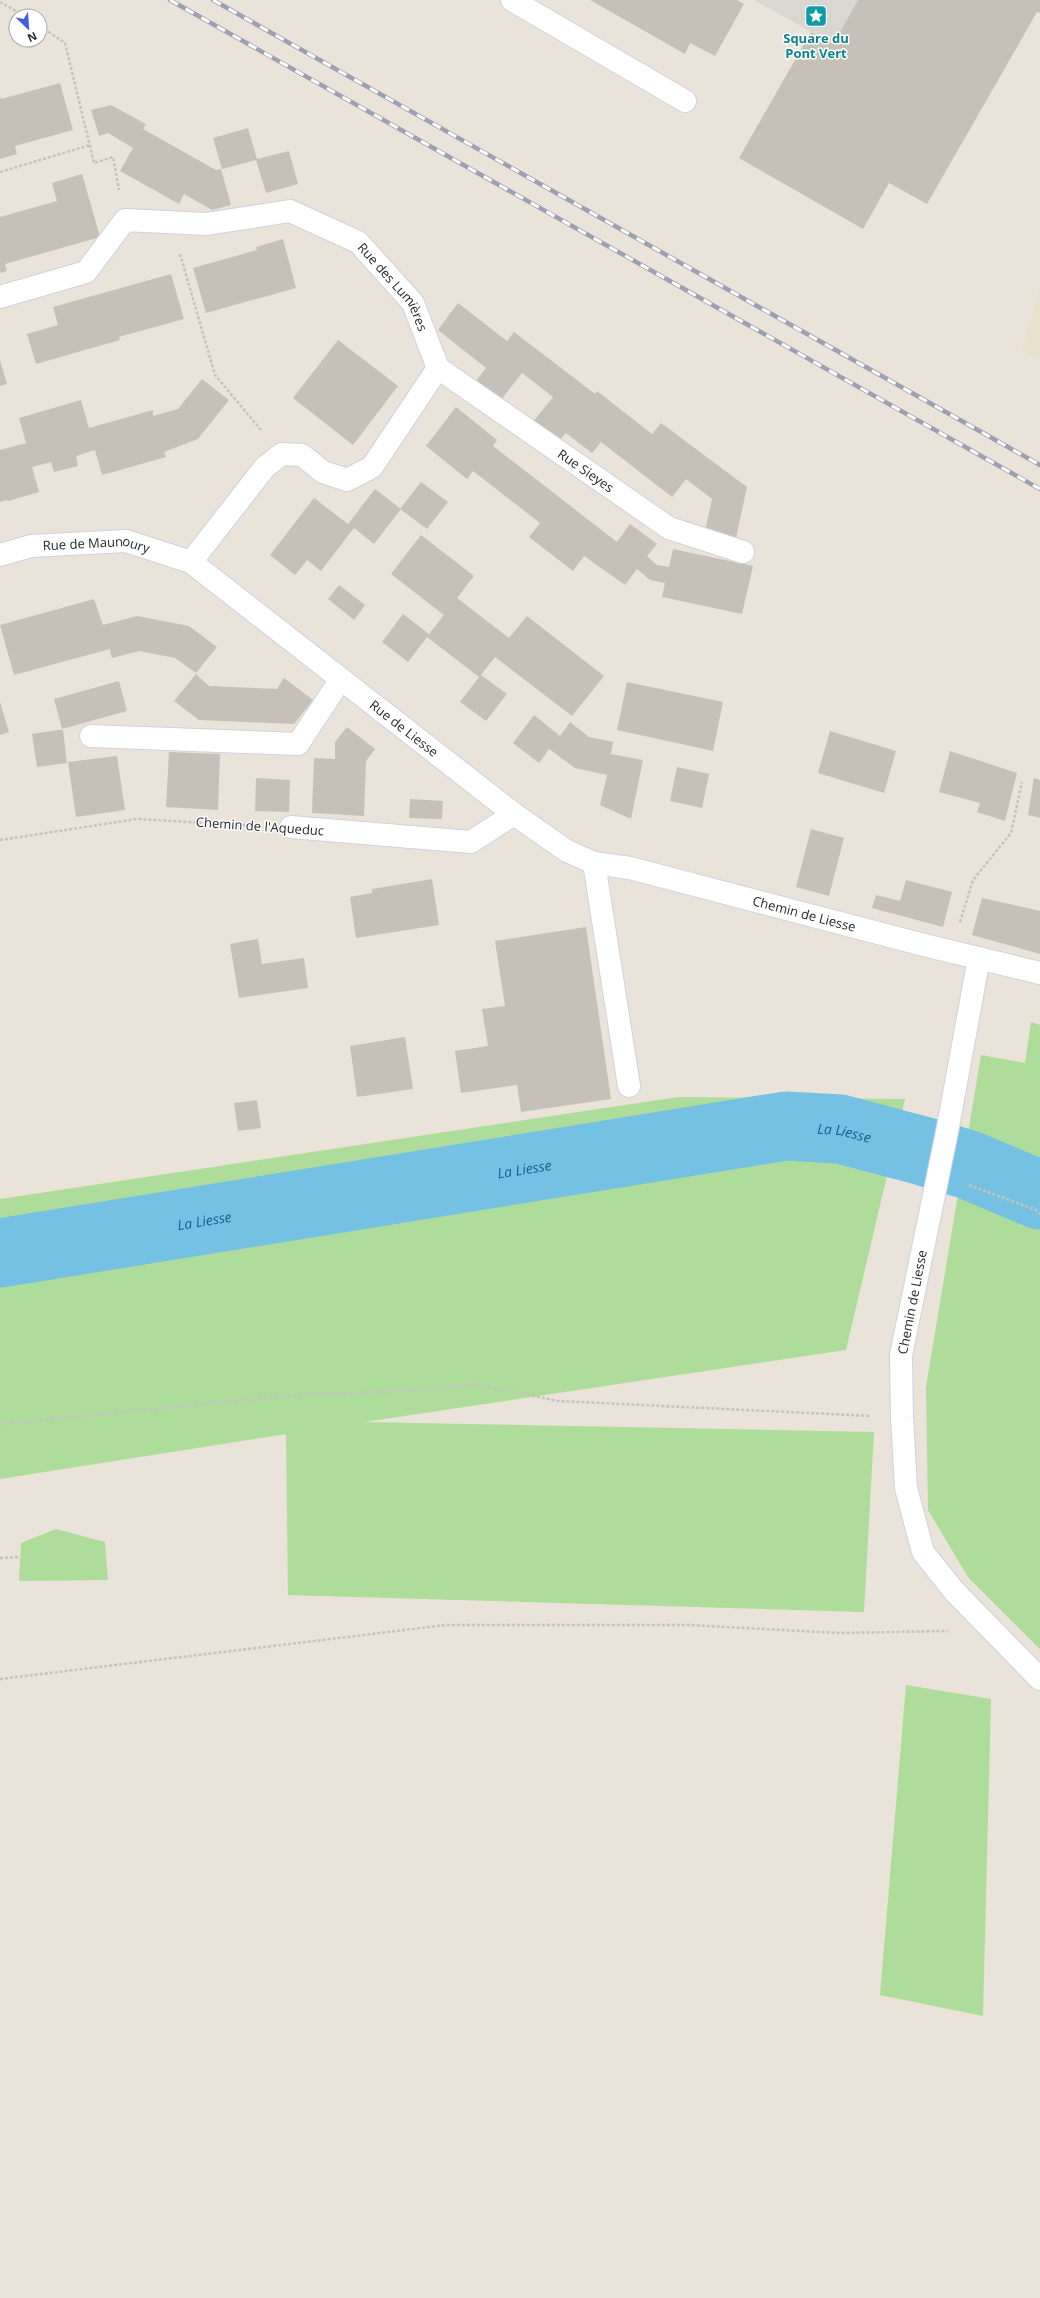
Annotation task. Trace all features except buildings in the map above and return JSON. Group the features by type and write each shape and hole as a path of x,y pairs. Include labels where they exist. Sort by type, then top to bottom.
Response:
{"street":[{"path":"512,0 685,100"},
{"name":"Rue des Lumières","path":"0,297 86,272 125,220 206,224 290,211 358,242 413,303 438,368"},
{"path":"192,562 265,467 282,454 302,455 324,472 347,480 372,467 438,368"},
{"name":"Rue Sieyes","path":"438,368 669,528 743,552"},
{"name":"Rue de Maunoury","path":"0,555 31,546 126,541 192,562"},
{"name":"Rue de Liesse","path":"192,562 514,814 568,851 594,863 630,868"},
{"path":"91,736 298,744 341,679"},
{"name":"Chemin de l'Aqueduc","path":"291,827 471,842 514,814"},
{"path":"594,863 629,1086"},
{"name":"Chemin de Liesse","path":"630,868 1040,973"},
{"name":"Chemin de Liesse","path":"979,958 947,1132 901,1355 902,1417 906,1488 923,1552 954,1591 1040,1680"}],"path":[{"path":"0,2 11,8"},
{"path":"48,31 65,43 94,163 114,157"},
{"path":"0,172 90,145"},
{"path":"171,222 215,375 282,454"},
{"path":"951,951 973,880 1011,833 1022,782"},
{"name":"Chemin de l'Aqueduc","path":"0,840 137,819 291,827"},
{"path":"937,1177 974,1186 1036,1210 1040,1214"},
{"path":"0,1424 287,1396 416,1390 475,1384 558,1401 902,1417"},
{"path":"0,1558 20,1557"},
{"path":"0,1679 446,1626 688,1625 839,1633 940,1632"}],"shaded area":[{"name":"Square du Pont Vert","path":"754,0 858,0 833,44"},
{"path":"1040,290 1040,359 1022,350"}],"green space":[{"path":"1031,1022 1040,1025 1040,1649 968,1577 928,1510 926,1387 981,1055 1025,1063"},
{"path":"678,1097 905,1099 846,1350 364,1422 874,1432 864,1612 288,1595 286,1434 0,1479 0,1199"},
{"path":"56,1529 105,1542 108,1580 19,1581 21,1543"},
{"path":"906,1685 991,1699 983,2016 880,1995"}],"waterway":[{"name":"La Liesse","path":"0,1253 786,1126 840,1129 923,1151 969,1165 1040,1195"}],"railway":[{"path":"170,0 1040,489"},
{"path":"213,0 1040,465"}],"place":[{"name":"Square du Pont Vert","path":"816,16"}]}
